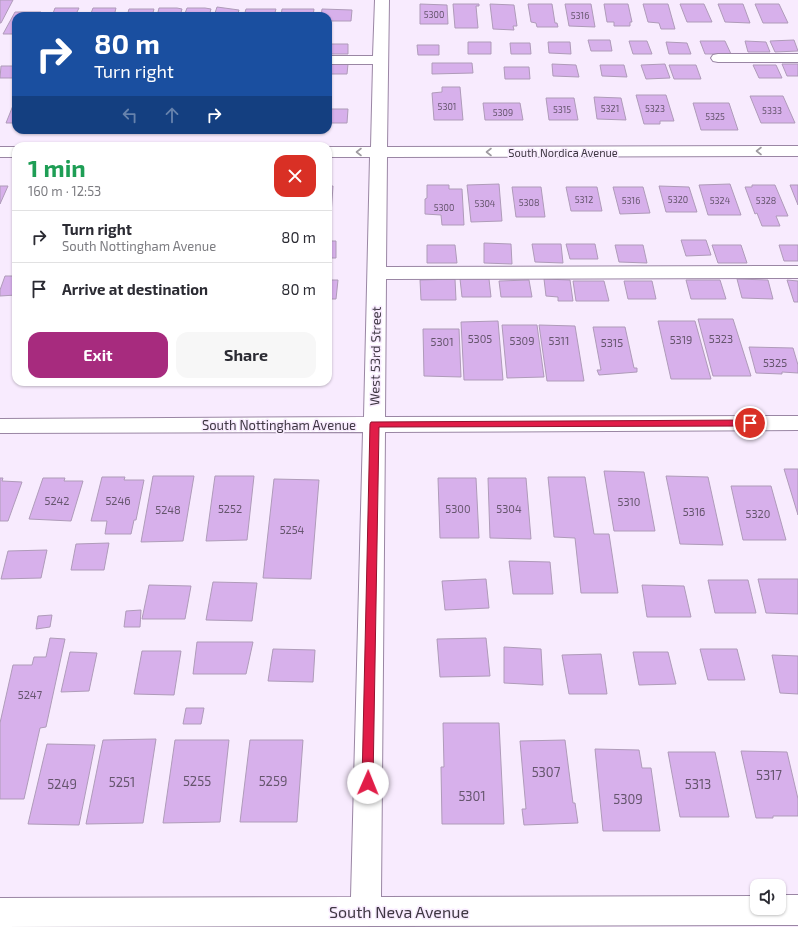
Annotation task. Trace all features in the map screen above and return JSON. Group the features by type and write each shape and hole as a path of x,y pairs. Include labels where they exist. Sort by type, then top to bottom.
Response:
{"street":[{"name":"West 53rd Street","path":"365,919 382,0"},
{"path":"718,58 798,58"},
{"path":"332,60 380,60"},
{"name":"South Nordica Avenue","path":"332,152 798,151"},
{"path":"0,152 12,152"},
{"path":"377,273 798,272"},
{"name":"South Nottingham Avenue","path":"0,426 798,423"},
{"name":"South Neva Avenue","path":"0,913 365,919 798,910"}],"building":[{"path":"0,0 13,0 1,23 0,23"},
{"path":"420,4 447,5 448,24 420,24"},
{"path":"453,4 479,4 479,6 476,6 478,28 455,28"},
{"path":"490,4 514,5 517,26 513,26 514,30 493,29"},
{"path":"528,4 552,4 555,23 557,23 558,27 537,27 536,23 531,22"},
{"path":"565,4 591,4 595,27 569,26"},
{"path":"604,4 628,4 632,22 630,22 630,26 614,26 614,22 607,22"},
{"path":"643,4 668,4 675,29 661,29 659,23 648,22"},
{"path":"680,4 704,4 712,22 687,22"},
{"path":"718,4 743,4 750,23 725,22"},
{"path":"755,4 779,4 788,23 763,23"},
{"path":"217,7 239,10 238,12 215,12"},
{"path":"55,8 79,8 77,12 54,12"},
{"path":"93,8 116,8 115,12 92,12"},
{"path":"159,8 182,9 181,12 158,12"},
{"path":"187,8 211,9 210,12 186,12"},
{"path":"129,9 154,9 153,12 128,12"},
{"path":"246,9 276,9 275,12 245,12"},
{"path":"282,9 314,9 314,12 282,12"},
{"path":"322,9 352,10 351,21 332,21 332,12 322,12"},
{"path":"12,18 12,34 3,34"},
{"path":"588,40 610,40 612,51 591,51"},
{"path":"794,40 798,51 775,52 770,41"},
{"path":"629,41 647,41 652,54 633,54"},
{"path":"700,41 725,41 731,54 705,54"},
{"path":"745,41 766,42 770,52 748,52"},
{"path":"468,42 491,42 491,54 468,54"},
{"path":"548,42 570,42 571,54 549,53"},
{"path":"666,42 687,43 691,54 669,54"},
{"path":"510,43 530,43 531,54 511,54"},
{"path":"332,44 348,44 348,54 332,54"},
{"path":"417,45 439,45 439,55 418,55"},
{"path":"432,63 472,63 473,73 432,74"},
{"path":"332,64 348,64 347,74 332,74"},
{"path":"552,64 576,65 579,77 553,76"},
{"path":"665,64 670,78 646,79 641,65"},
{"path":"782,64 798,64 798,76 787,76"},
{"path":"600,65 624,65 627,77 602,76"},
{"path":"669,65 696,65 701,79 674,79"},
{"path":"753,65 776,65 782,78 759,78"},
{"path":"1,66 12,66 12,78 0,78"},
{"path":"504,67 529,67 530,79 505,79"},
{"path":"442,87 460,87 463,120 434,120 432,93 442,92"},
{"path":"636,95 666,95 674,121 660,121 660,124 644,124"},
{"path":"750,96 783,96 795,123 761,123"},
{"path":"594,97 621,98 626,120 597,119"},
{"path":"546,98 574,98 578,120 549,120"},
{"path":"483,103 520,103 523,120 485,120"},
{"path":"693,103 729,103 738,130 701,130"},
{"path":"12,108 12,123 6,123"},
{"path":"332,109 348,109 347,123 332,123"},
{"path":"499,184 502,221 471,222 467,185"},
{"path":"730,184 741,215 708,215 699,185"},
{"path":"427,185 449,185 449,189 462,189 464,225 442,225 441,215 425,214"},
{"path":"752,185 775,185 788,216 776,216 780,226 762,226 757,213 755,214 745,187 752,187"},
{"path":"790,185 798,185 798,205"},
{"path":"0,186 8,186 0,204"},
{"path":"659,186 689,187 697,212 666,212"},
{"path":"512,187 541,187 545,217 516,217"},
{"path":"566,187 597,187 602,211 571,211"},
{"path":"613,187 643,187 650,213 620,214"},
{"path":"681,240 706,240 711,255 686,256"},
{"path":"332,241 336,241 336,258 332,258"},
{"path":"484,243 511,244 512,264 484,263"},
{"path":"532,244 561,244 563,263 535,262"},
{"path":"566,244 595,244 598,259 570,259"},
{"path":"427,245 455,245 457,263 427,263"},
{"path":"615,245 643,245 647,263 619,262"},
{"path":"712,245 741,245 747,263 718,263"},
{"path":"779,245 798,245 798,261 784,261"},
{"path":"5,276 12,276 12,295 0,296 0,290"},
{"path":"455,279 456,300 421,300 420,280"},
{"path":"460,279 489,279 491,297 462,297"},
{"path":"544,279 570,280 573,301 558,301 558,297 546,296"},
{"path":"737,279 768,280 773,299 742,298"},
{"path":"332,280 338,280 336,299 332,299"},
{"path":"529,280 532,297 501,297 499,281"},
{"path":"686,280 720,280 726,299 691,299"},
{"path":"787,280 798,281 798,302 794,302"},
{"path":"573,281 604,281 609,301 576,301"},
{"path":"624,281 652,281 656,299 628,299"},
{"path":"698,319 733,319 751,376 713,376"},
{"path":"498,321 503,380 464,380 461,322"},
{"path":"658,321 695,321 711,379 671,379"},
{"path":"502,325 537,325 544,377 507,378"},
{"path":"539,325 575,326 584,381 547,381"},
{"path":"593,327 625,327 634,368 637,368 637,372 599,375 597,370 601,370"},
{"path":"423,329 459,329 461,377 424,376"},
{"path":"749,347 793,348 798,365 798,373 756,373"},
{"path":"784,469 798,469 798,515"},
{"path":"604,471 644,472 655,531 614,531"},
{"path":"153,476 194,476 183,541 141,542"},
{"path":"215,476 254,476 247,540 206,541"},
{"path":"666,476 708,477 723,545 680,544"},
{"path":"102,477 125,477 124,480 144,480 136,520 134,520 131,534 105,534 107,521 91,521"},
{"path":"548,477 585,477 594,534 609,534 618,593 581,593 575,538 554,537"},
{"path":"0,478 3,478 2,481 22,482 8,521 0,521"},
{"path":"43,478 65,478 64,481 83,481 71,521 29,519"},
{"path":"438,478 476,478 479,538 440,538"},
{"path":"488,478 526,478 531,539 490,538"},
{"path":"274,479 319,480 311,579 263,578"},
{"path":"731,486 771,486 786,540 743,540"},
{"path":"109,543 104,570 71,570 76,544"},
{"path":"47,550 41,578 1,579 8,551"},
{"path":"509,561 550,562 553,594 513,594"},
{"path":"486,579 489,608 445,610 442,581"},
{"path":"758,579 798,579 798,614 766,613"},
{"path":"708,580 748,580 756,613 715,613"},
{"path":"213,582 257,583 252,621 206,620"},
{"path":"149,585 191,586 185,619 142,619"},
{"path":"642,585 684,586 691,617 647,617"},
{"path":"141,610 140,627 124,627 126,611"},
{"path":"52,615 50,627 36,629 38,616"},
{"path":"50,638 65,639 46,727 40,728 24,799 0,799 0,723 13,665 32,665 34,657 46,657"},
{"path":"486,638 490,676 440,677 437,639"},
{"path":"197,642 253,642 246,674 193,674"},
{"path":"504,647 541,649 543,685 504,683"},
{"path":"273,649 315,650 313,682 268,681"},
{"path":"700,649 737,649 745,680 708,680"},
{"path":"142,651 181,651 174,695 134,694"},
{"path":"70,652 97,653 89,691 61,692"},
{"path":"633,652 668,652 676,684 639,685"},
{"path":"601,654 607,694 569,694 562,655"},
{"path":"772,655 798,656 798,694 780,693"},
{"path":"186,708 204,708 201,724 183,724"},
{"path":"443,723 499,723 504,824 442,824 441,767 444,767"},
{"path":"156,739 143,823 86,824 103,740"},
{"path":"175,740 229,740 220,822 163,823"},
{"path":"250,740 303,740 297,822 240,822"},
{"path":"565,740 573,803 575,803 578,823 524,825 522,809 526,809 520,741"},
{"path":"47,744 95,745 79,825 28,824"},
{"path":"595,749 639,750 642,768 651,768 660,831 603,831"},
{"path":"741,751 787,752 798,799 798,816 756,818"},
{"path":"668,752 715,752 729,817 680,817"}],"route":[{"path":"368,783 374,424 750,423"}]}
